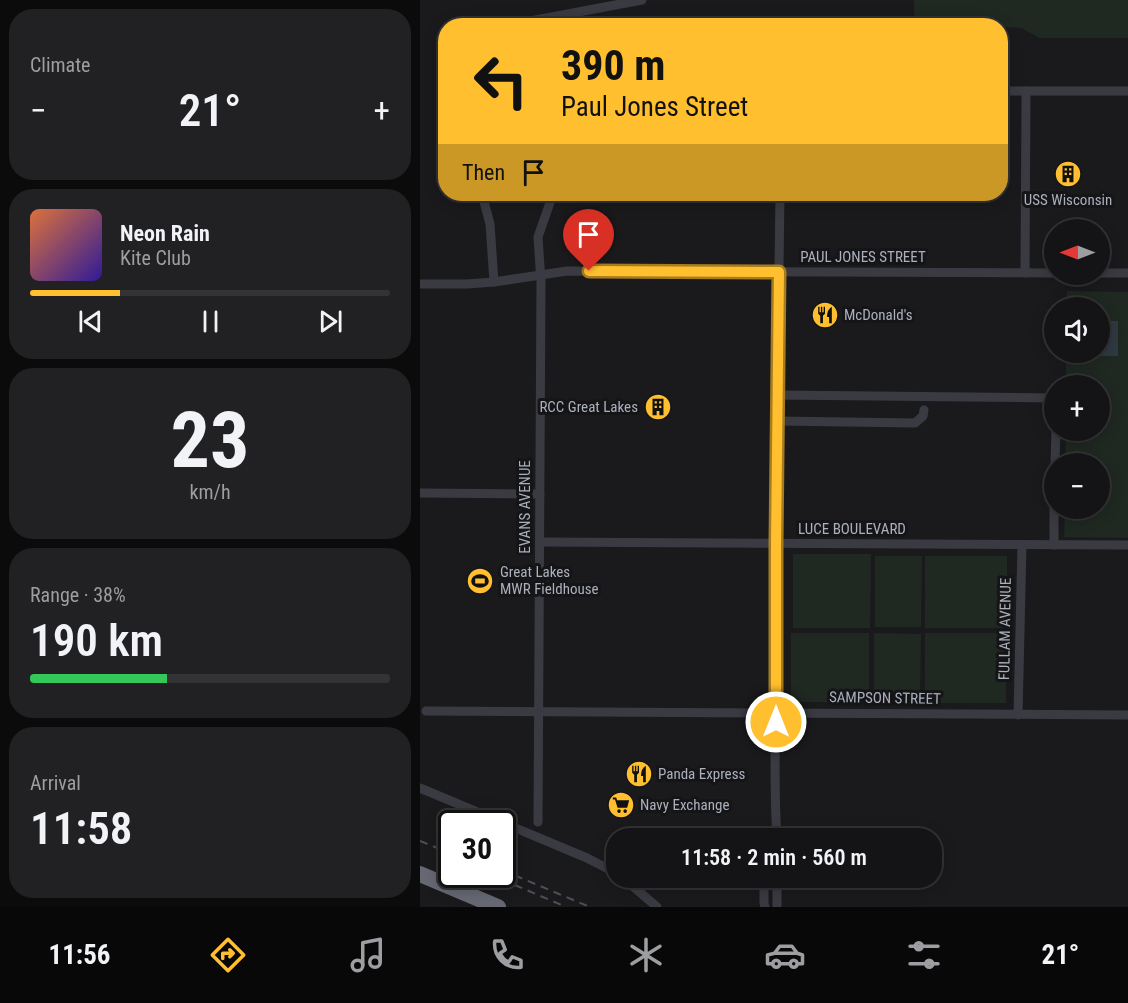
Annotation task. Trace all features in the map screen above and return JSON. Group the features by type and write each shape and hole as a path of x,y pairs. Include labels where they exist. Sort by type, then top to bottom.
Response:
{"highway":[{"path":"420,874 498,907"}],"street":[{"path":"546,18 642,0"},
{"path":"1008,91 1128,91"},
{"path":"1025,273 1026,91"},
{"path":"484,201 490,224 494,282"},
{"name":"EVANS AVENUE","path":"538,822 541,274 538,237 551,201"},
{"path":"776,828 776,543 780,201"},
{"name":"PAUL JONES STREET","path":"420,284 494,282 567,271 1044,273"},
{"path":"1110,273 1128,273"},
{"path":"777,395 1044,398"},
{"path":"777,421 915,423 923,416 924,410"},
{"path":"420,493 540,494"},
{"path":"1054,519 1054,545"},
{"name":"LUCE BOULEVARD","path":"540,542 1128,545"},
{"name":"FULLAM AVENUE","path":"1018,715 1022,545"},
{"name":"SAMPSON STREET","path":"426,711 1128,715"},
{"path":"420,788 606,868"},
{"path":"772,828 775,811"},
{"path":"635,888 657,907"},
{"path":"764,888 765,907"},
{"path":"777,888 777,907"}],"shaded area":[{"path":"914,0 1128,0 1128,38 1040,38 1021,28 1008,27 1008,18 914,17"},
{"path":"1067,291 1128,292 1128,538 1064,537 1065,519 1110,519 1110,453 1065,453 1066,441 1110,441 1110,375 1066,375 1066,363 1110,363 1110,297 1067,297"},
{"path":"1110,321 1118,321 1118,356 1110,356"},
{"path":"793,554 871,554 870,628 793,628"},
{"path":"875,556 922,556 921,627 875,627"},
{"path":"925,556 1007,556 1007,628 925,628"},
{"path":"791,633 869,633 869,702 791,702"},
{"path":"874,633 921,634 920,702 874,702"},
{"path":"925,633 1006,633 1006,703 925,703"}],"railway":[{"path":"420,841 438,848"},
{"path":"516,876 590,907"},
{"path":"516,886 564,906"}],"place":[{"name":"USS Wisconsin","path":"1068,174"},
{"name":"McDonald's","path":"825,315"},
{"name":"RCC Great Lakes","path":"658,407"},
{"name":"Great Lakes MWR Fieldhouse","path":"480,581"},
{"name":"Panda Express","path":"639,774"},
{"name":"Navy Exchange","path":"621,805"}],"route":[{"path":"589,271 779,272 776,722"}]}
